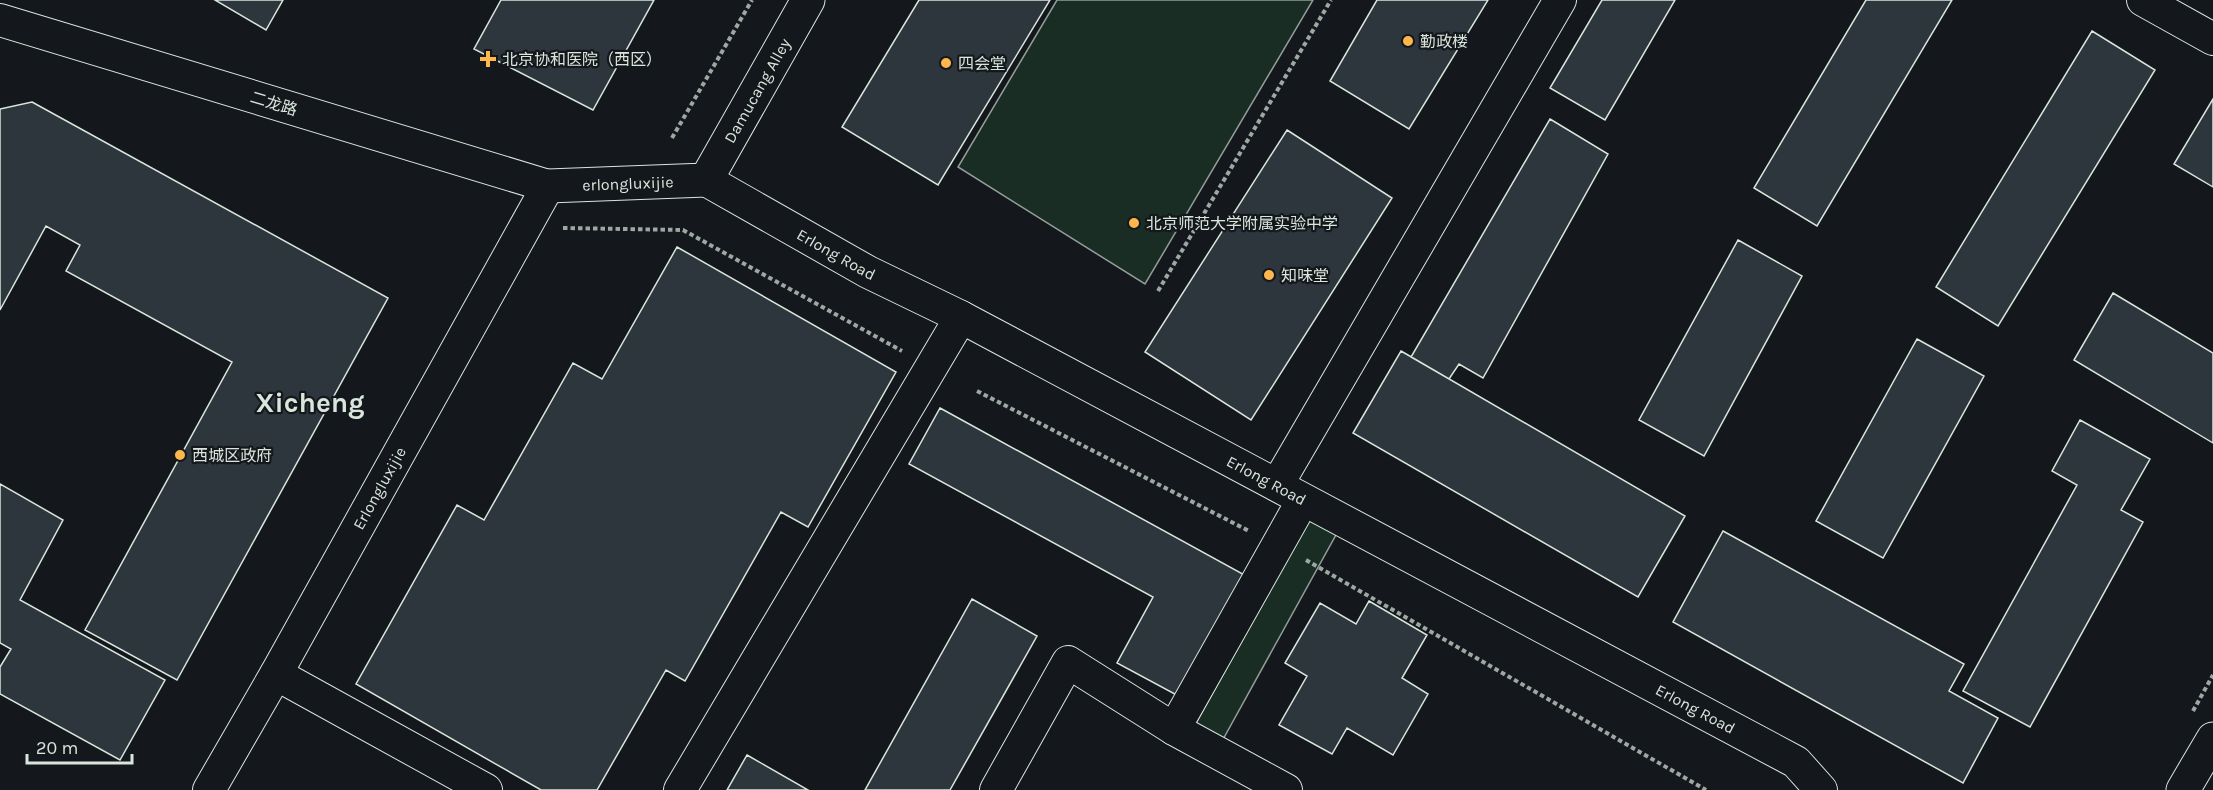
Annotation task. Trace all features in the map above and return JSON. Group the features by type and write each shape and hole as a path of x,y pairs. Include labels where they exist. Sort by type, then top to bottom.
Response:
{"street":[{"name":"Damucang Alley","path":"706,180 808,0"},
{"path":"1174,729 1277,545 1290,493 1560,0"},
{"path":"2143,0 2213,39"},
{"name":"二龙路","path":"0,20 548,186"},
{"name":"erlongluxijie","path":"548,186 706,180"},
{"name":"Erlong Road","path":"706,180 868,272 961,317 1796,762 1821,790"},
{"name":"Erlongluxijie","path":"209,790 548,186"},
{"path":"680,790 961,317"},
{"path":"996,790 1068,662 1174,729 1286,790"},
{"path":"276,674 486,790"},
{"path":"2184,790 2213,739"}],"path":[{"path":"672,138 752,0"},
{"path":"1158,291 1331,0"},
{"path":"555,228 683,230 903,351"},
{"path":"977,391 1310,562 1706,790"}],"green space":[{"path":"1057,0 1313,0 1145,284 958,167"},
{"path":"1310,518 1337,533 1221,743 1194,727"}],"building":[{"path":"215,0 283,0 266,30"},
{"path":"501,0 654,0 593,110 474,49"},
{"name":"四会堂","path":"919,0 1050,0 938,185 842,127"},
{"name":"勤政楼","path":"1377,0 1488,0 1409,129 1330,81"},
{"path":"1602,0 1675,0 1605,120 1550,88"},
{"path":"1866,0 1952,0 1817,226 1754,188"},
{"path":"2092,31 2155,70 1998,326 1936,287"},
{"path":"2213,99 2213,187 2174,164"},
{"path":"32,102 388,298 177,680 85,630 232,362 66,271 80,245 46,226 0,310 0,109"},
{"path":"1550,119 1608,154 1483,378 1459,364 1449,379 1411,357"},
{"name":"知味堂","path":"1287,130 1392,198 1251,420 1145,352"},
{"path":"1738,240 1802,276 1704,456 1639,420"},
{"path":"677,247 896,372 808,527 781,512 685,681 666,670 597,790 541,790 356,684 457,505 484,520 573,363 602,379"},
{"path":"2113,293 2213,353 2213,443 2074,360"},
{"path":"1917,339 1984,376 1883,558 1816,521"},
{"path":"1401,351 1685,516 1638,597 1353,433"},
{"path":"940,408 1250,578 1184,699 1117,663 1153,597 909,464"},
{"path":"2080,420 2150,459 2121,510 2143,522 2030,727 1963,691 2077,485 2052,471"},
{"path":"0,484 63,520 20,600 165,680 120,760 0,694 0,667 11,649 0,643"},
{"path":"1723,531 1964,664 1949,691 1998,718 1963,783 1673,622"},
{"path":"972,599 1037,636 950,790 865,790"},
{"path":"1369,601 1427,635 1402,678 1428,694 1393,755 1347,728 1332,754 1279,725 1307,676 1285,663 1320,603 1356,624"},
{"path":"747,755 808,790 727,790"}],"place":[{"name":"勤政楼","path":"1408,41"},
{"name":"北京协和医院（西区）","path":"488,59"},
{"name":"四会堂","path":"946,63"},
{"name":"北京师范大学附属实验中学","path":"1134,223"},
{"name":"知味堂","path":"1269,275"},
{"name":"西城区政府","path":"180,455"}],"district":[{"name":"Xicheng","path":"310,402"}]}
